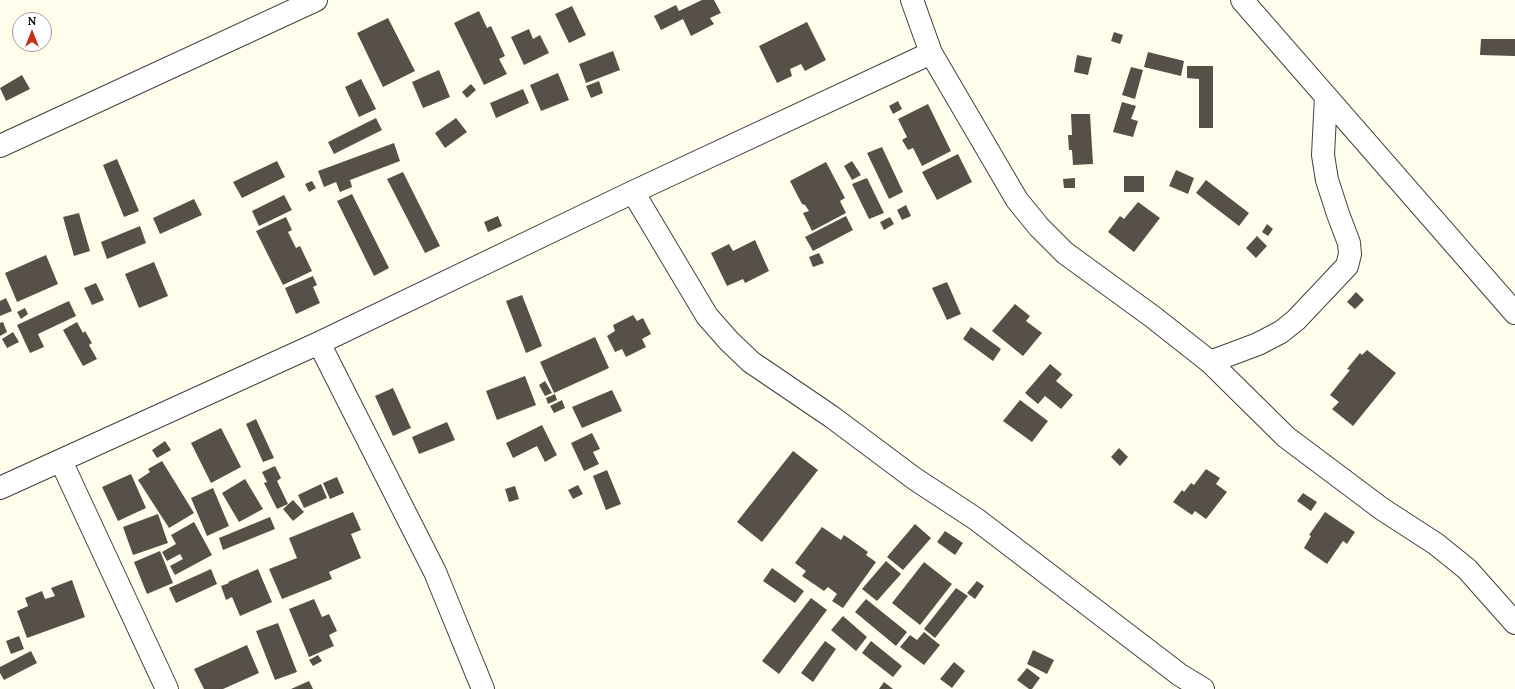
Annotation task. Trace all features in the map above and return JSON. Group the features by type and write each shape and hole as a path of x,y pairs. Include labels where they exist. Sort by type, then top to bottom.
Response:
{"street":[{"path":"0,146 316,0"},
{"path":"912,0 931,53 1017,200 1039,227 1065,253 1153,317 1210,362 1286,436 1382,509 1436,544 1467,569 1515,623"},
{"path":"1242,0 1515,313"},
{"path":"0,488 319,343 633,192 931,53"},
{"path":"1210,362 1258,344 1281,332 1296,320 1347,266 1350,254 1349,243 1327,180 1323,155 1326,96"},
{"path":"633,192 707,316 729,342 751,362 832,417 915,479 976,519 1174,670 1203,689"},
{"path":"319,343 435,572 483,689"},
{"path":"61,460 167,689"}],"building":[{"path":"702,0 714,0 721,13 710,18 714,24 691,36 683,19 661,30 654,16 676,5 679,11"},
{"path":"572,6 586,35 569,43 555,14"},
{"path":"479,11 487,28 491,26 505,56 499,59 507,74 484,85 454,23"},
{"path":"388,18 415,71 383,87 357,33"},
{"path":"807,22 826,60 805,71 801,64 790,69 792,76 777,83 759,46"},
{"path":"529,29 533,39 540,35 549,53 524,65 511,37"},
{"path":"1114,32 1123,35 1120,44 1111,41"},
{"path":"1481,39 1515,39 1515,56 1480,55"},
{"path":"613,51 620,70 586,83 579,64"},
{"path":"1148,52 1184,61 1181,76 1144,67"},
{"path":"1077,55 1092,58 1088,75 1074,72"},
{"path":"1187,66 1213,66 1213,128 1199,128 1199,79 1187,78"},
{"path":"1131,67 1143,70 1135,99 1122,95"},
{"path":"439,70 450,97 423,108 412,82"},
{"path":"558,73 569,100 541,111 530,85"},
{"path":"22,75 30,89 6,101 0,88"},
{"path":"361,79 376,109 359,117 345,87"},
{"path":"599,81 603,93 591,98 586,86"},
{"path":"471,84 476,90 467,98 462,92"},
{"path":"523,89 529,103 496,118 490,103"},
{"path":"898,101 902,109 893,114 889,106"},
{"path":"1122,102 1136,106 1131,119 1138,121 1133,137 1113,132"},
{"path":"928,104 951,151 922,166 913,148 908,150 902,140 907,137 898,119"},
{"path":"1071,114 1090,114 1093,164 1073,165 1072,150 1069,150 1068,135 1072,135"},
{"path":"376,118 382,130 334,154 328,142"},
{"path":"456,118 467,132 445,148 435,133"},
{"path":"394,143 400,161 350,180 352,187 340,192 336,182 324,187 318,171"},
{"path":"882,147 903,192 889,199 867,153"},
{"path":"958,154 972,182 937,200 922,172"},
{"path":"117,159 139,211 124,217 103,165"},
{"path":"277,161 285,177 242,198 233,182"},
{"path":"852,161 861,175 852,180 844,166"},
{"path":"826,162 845,198 840,201 846,213 812,231 803,213 809,211 805,205 802,204 790,181"},
{"path":"1176,170 1194,178 1188,194 1169,186"},
{"path":"403,172 440,246 425,253 387,179"},
{"path":"1124,176 1144,176 1144,192 1124,192"},
{"path":"867,178 884,213 869,219 852,184"},
{"path":"1075,178 1075,188 1064,188 1063,179"},
{"path":"1206,180 1249,213 1239,226 1196,193"},
{"path":"312,181 316,188 309,192 305,184"},
{"path":"352,194 389,268 374,276 337,201"},
{"path":"284,195 292,210 259,226 252,211"},
{"path":"194,199 202,215 160,234 153,218"},
{"path":"1138,202 1160,218 1134,252 1108,232 1120,216 1124,219"},
{"path":"906,205 911,216 902,220 897,210"},
{"path":"79,213 90,251 74,256 63,217"},
{"path":"498,216 502,226 488,232 484,222"},
{"path":"846,216 853,230 813,251 805,237"},
{"path":"286,217 292,230 288,232 296,248 300,246 312,271 283,285 256,231"},
{"path":"890,217 894,224 884,230 880,222"},
{"path":"1267,224 1273,229 1268,236 1262,232"},
{"path":"140,226 146,243 107,259 101,242"},
{"path":"1257,236 1267,246 1256,258 1246,248"},
{"path":"755,240 769,271 745,283 743,279 727,286 711,253 729,244 733,251"},
{"path":"819,253 824,263 813,267 809,257"},
{"path":"46,255 58,284 17,302 5,273"},
{"path":"154,262 168,296 139,308 125,274"},
{"path":"313,276 317,285 313,287 320,303 296,314 285,288"},
{"path":"947,282 961,314 947,320 932,288"},
{"path":"96,283 104,300 92,305 84,288"},
{"path":"1356,292 1364,300 1355,309 1347,302"},
{"path":"522,295 542,346 526,353 506,301"},
{"path":"6,298 12,311 0,316 0,301"},
{"path":"69,301 76,316 38,334 44,347 30,353 17,325"},
{"path":"1015,304 1030,316 1026,321 1042,333 1023,356 992,331"},
{"path":"25,308 28,314 21,319 17,312"},
{"path":"633,315 637,321 643,318 651,334 642,339 646,347 626,357 622,349 615,352 607,336 615,331 613,325"},
{"path":"3,322 7,332 0,336 0,323"},
{"path":"77,322 83,333 85,331 92,343 89,345 97,359 83,366 63,330"},
{"path":"971,327 1001,349 993,361 963,339"},
{"path":"13,332 19,342 7,348 2,339"},
{"path":"595,337 609,368 554,393 540,362"},
{"path":"1367,350 1396,373 1353,426 1332,409 1339,402 1330,395 1350,370 1347,369 1360,353 1362,355"},
{"path":"1050,364 1062,374 1056,381 1073,395 1061,409 1045,396 1038,404 1025,393"},
{"path":"525,376 536,405 497,420 486,391"},
{"path":"545,381 552,393 545,396 539,385"},
{"path":"393,388 411,428 393,436 375,396"},
{"path":"612,390 622,411 582,428 572,407"},
{"path":"555,394 557,400 548,404 546,398"},
{"path":"562,400 565,408 554,413 550,406"},
{"path":"1020,400 1048,421 1032,442 1003,421"},
{"path":"256,419 274,458 263,462 246,424"},
{"path":"447,422 455,440 419,454 412,437"},
{"path":"542,425 557,455 545,462 537,446 513,458 506,443"},
{"path":"221,428 241,467 211,483 191,443"},
{"path":"592,433 600,449 593,452 599,464 584,471 571,443"},
{"path":"165,441 171,450 157,458 152,450"},
{"path":"1119,448 1128,457 1120,466 1111,457"},
{"path":"793,451 818,470 762,542 737,522"},
{"path":"162,461 194,513 169,528 138,480 150,472 148,469"},
{"path":"275,466 281,478 277,481 288,504 277,509 264,483 267,482 262,472"},
{"path":"1206,469 1220,478 1216,484 1227,492 1206,519 1195,511 1192,515 1173,502 1182,490 1184,492 1191,483 1194,485"},
{"path":"607,470 621,504 606,510 593,476"},
{"path":"131,474 146,508 118,521 102,487"},
{"path":"337,477 344,493 330,499 323,483"},
{"path":"245,479 263,509 239,522 222,493"},
{"path":"321,484 327,498 304,508 298,495"},
{"path":"578,485 583,494 573,499 568,490"},
{"path":"515,486 519,499 509,502 505,489"},
{"path":"213,488 229,526 207,536 191,498"},
{"path":"1303,493 1317,502 1311,511 1297,501"},
{"path":"293,500 304,512 293,521 283,509"},
{"path":"353,512 361,530 351,534 361,558 329,572 332,579 282,599 269,569 297,558 289,538"},
{"path":"1325,512 1355,532 1347,544 1343,541 1327,564 1304,548 1311,536 1309,535"},
{"path":"158,514 168,543 133,555 123,527"},
{"path":"270,517 275,529 223,550 219,538"},
{"path":"194,522 212,555 175,575 170,566 183,559 180,554 167,561 162,552 176,544 171,535"},
{"path":"915,524 931,538 903,570 887,557"},
{"path":"822,527 841,540 844,535 868,552 866,555 876,562 843,608 832,601 837,594 828,587 824,591 802,576 806,571 795,563"},
{"path":"945,531 963,543 955,555 937,542"},
{"path":"160,551 173,583 147,594 134,562"},
{"path":"886,561 901,574 877,601 862,589"},
{"path":"924,562 952,584 920,625 892,603"},
{"path":"772,568 804,591 795,603 763,581"},
{"path":"211,569 217,584 176,603 169,588"},
{"path":"258,569 272,602 240,616 232,597 226,600 221,586"},
{"path":"72,580 85,617 27,638 17,611 28,606 25,598 42,591 45,599 55,596 51,588"},
{"path":"977,581 984,586 975,599 967,593"},
{"path":"956,588 968,596 935,638 924,629"},
{"path":"811,598 827,610 779,674 762,661"},
{"path":"314,599 322,617 329,614 337,631 329,635 334,646 309,657 289,609"},
{"path":"866,599 907,632 896,646 855,612"},
{"path":"843,616 867,637 856,651 831,630"},
{"path":"278,623 297,672 275,680 256,631"},
{"path":"924,632 940,645 924,665 900,647 910,635 917,640"},
{"path":"19,636 24,649 11,654 6,641"},
{"path":"825,641 836,649 813,682 801,673"},
{"path":"871,641 902,666 893,677 862,653"},
{"path":"247,645 259,673 223,689 204,689 194,669"},
{"path":"1033,650 1054,660 1047,674 1027,664"},
{"path":"31,651 37,663 4,680 0,673 0,667"},
{"path":"318,655 322,661 313,666 309,660"},
{"path":"954,662 965,671 952,688 940,679"},
{"path":"1027,668 1040,678 1032,689 1029,689 1017,680"},
{"path":"309,681 313,689 291,689"},
{"path":"884,682 893,689 879,689"}]}
